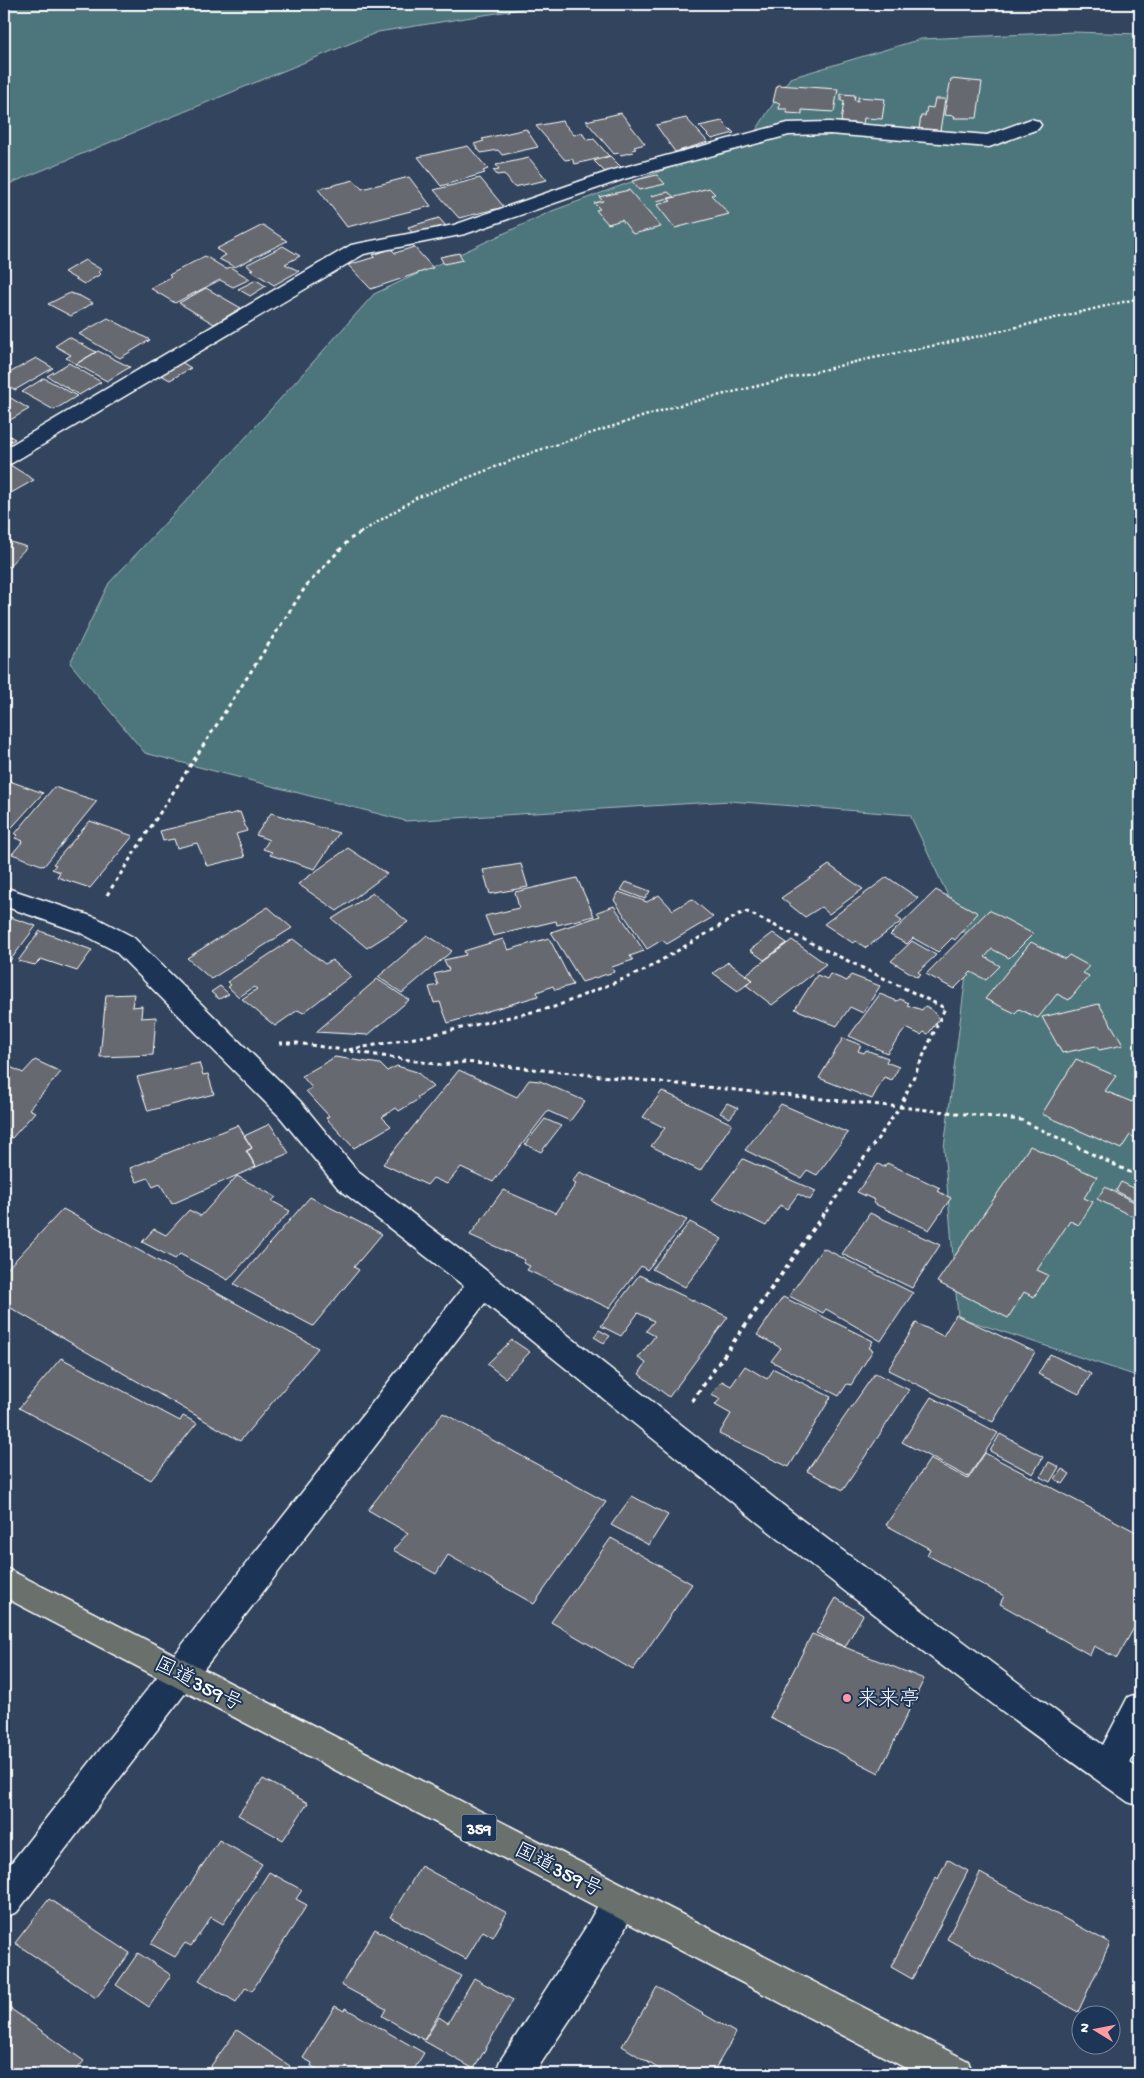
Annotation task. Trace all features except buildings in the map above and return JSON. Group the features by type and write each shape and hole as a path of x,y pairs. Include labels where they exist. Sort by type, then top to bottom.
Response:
{"highway":[{"name":"国道359号","path":"4,1581 955,2074"}],"street":[{"path":"4,458 358,249 458,230 617,175 788,129 830,128 989,142 1031,125"},
{"path":"4,896 88,925 124,944 290,1110 348,1180 482,1284 668,1434 881,1598 1109,1769 1140,1790"},
{"path":"4,1900 179,1672 482,1284"},
{"path":"1109,1769 1140,1708"},
{"path":"513,2074 599,1939 620,1901"}],"path":[{"path":"88,925 306,586 350,539 416,498 536,451 676,406 859,361 975,337 1140,298"},
{"path":"347,1050 426,1036 554,1007 643,971 745,911 945,1008 900,1107 668,1434"},
{"path":"225,1045 298,1043 442,1064 464,1062 1021,1120 1140,1177"}],"green space":[{"path":"4,4 553,4 378,32 4,186"},
{"path":"1073,32 1140,34 1140,1377 958,1317 944,1148 970,943 910,815 730,801 406,821 145,753 70,663 109,583 246,437 374,294 552,211 751,138 790,78 921,39"}],"place":[{"name":"来来亭","path":"847,1698"}]}
